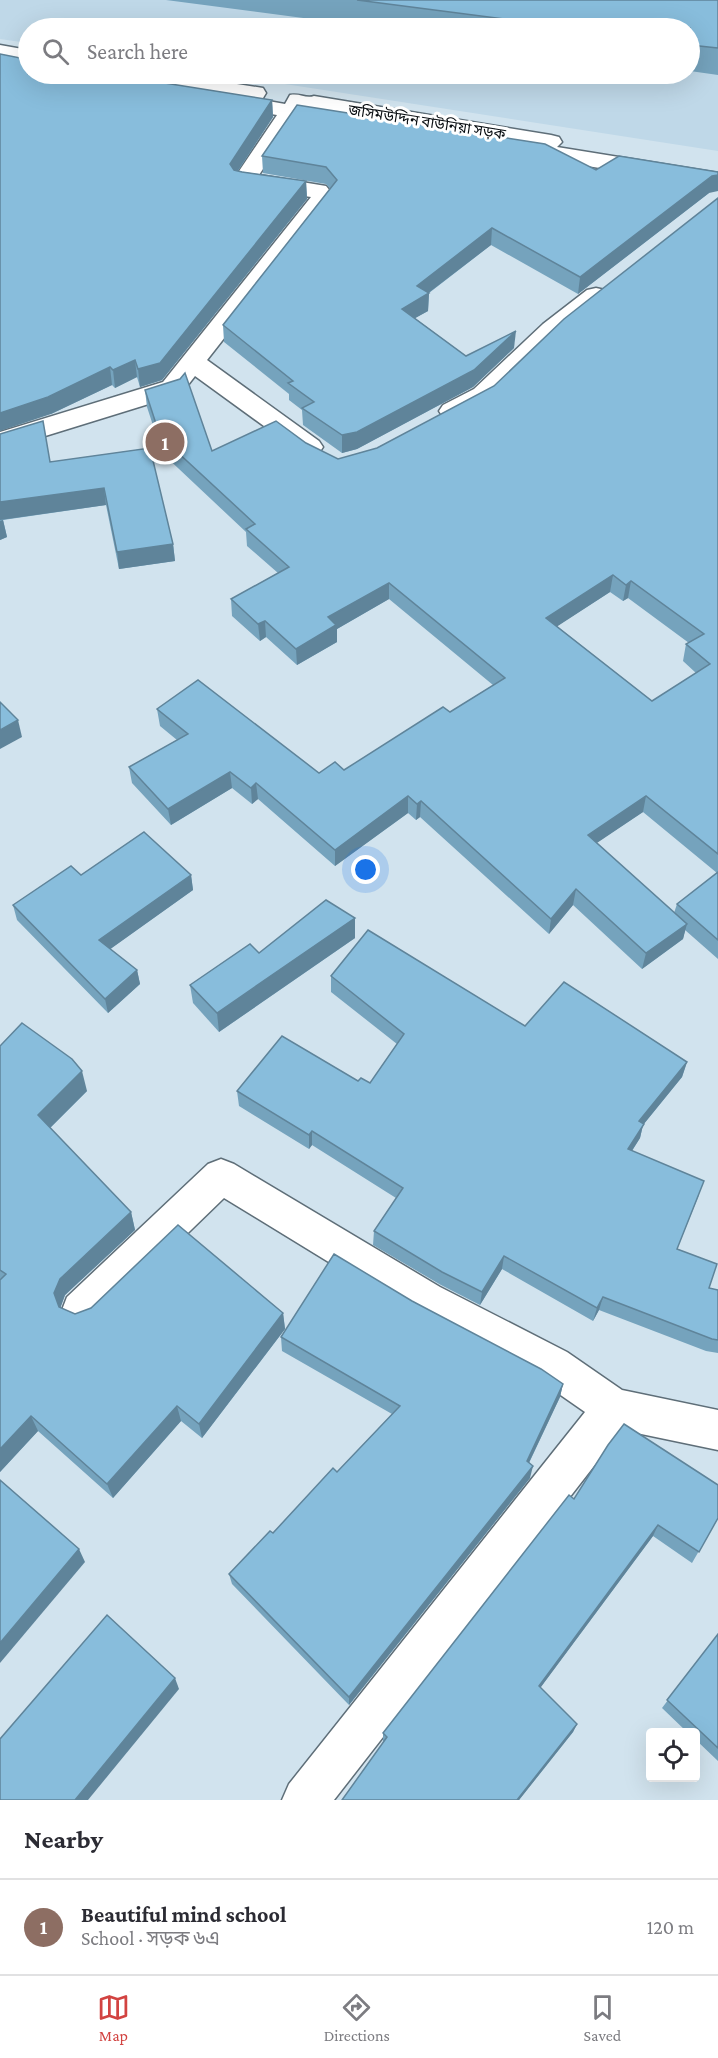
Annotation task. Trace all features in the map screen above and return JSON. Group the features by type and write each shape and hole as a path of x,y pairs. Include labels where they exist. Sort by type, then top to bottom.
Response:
{"street":[{"path":"0,51 18,54"},
{"path":"0,63 18,66"},
{"path":"163,84 718,180"},
{"path":"0,441 52,423 172,388 323,197 318,191 244,180 294,106"},
{"name":"জসিমউদ্দিন বাউনিয়া সড়ক","path":"294,106 718,171"},
{"path":"430,423 483,395 552,329 616,279"},
{"path":"193,362 332,461"},
{"path":"81,1310 221,1176 426,1300 554,1366 614,1408 718,1430"},
{"path":"305,1800 614,1408"}],"shaded area":[{"path":"0,0 718,0 718,151 285,84 700,84 700,18 18,18 18,42 0,39"}],"building":[{"path":"357,0 718,0 718,48 700,46 700,18 496,18"},
{"path":"0,54 18,58 18,84 171,84 272,100 230,164 234,170 242,172 306,181 160,363 138,369 135,360 113,370 110,367 48,397 0,413"},
{"path":"297,105 545,144 596,170 619,156 718,172 718,175 712,176 580,277 492,228 417,286 429,293 402,309 466,356 516,331 474,370 357,432 342,435 302,408 314,402 288,383 293,381 223,325 337,180 326,167 262,156"},
{"path":"718,198 718,854 646,796 588,835 687,924 646,953 576,889 551,919 421,801 417,804 408,796 335,850 256,783 251,788 230,772 168,809 129,767 188,734 157,709 198,680 319,773 335,762 344,770 443,707 450,712 505,678 389,583 328,617 336,625 296,649 265,621 258,624 231,599 289,567 246,529 255,524 160,436 145,390 180,379 185,373 212,451 276,421 306,443 338,459 377,448 494,386 564,319","holes":["613,575 626,585 631,581 704,634 686,644 710,664 652,701 546,618"]},
{"path":"43,421 50,462 150,448 173,544 117,552 104,488 0,502 0,434"},
{"path":"0,702 18,720 0,730"},
{"path":"144,832 191,875 99,940 137,970 105,999 13,905 71,866 81,875"},
{"path":"718,872 718,940 677,904"},
{"path":"326,900 355,918 217,1013 190,985 250,944 259,953"},
{"path":"368,930 525,1026 564,982 687,1062 639,1121 644,1124 628,1149 704,1181 677,1249 717,1264 709,1288 718,1290 718,1340 603,1297 597,1308 504,1256 482,1292 442,1272 374,1231 403,1188 312,1131 309,1135 237,1091 282,1036 358,1081 361,1078 370,1083 404,1034 331,976"},
{"path":"22,1023 72,1059 82,1071 38,1115 131,1212 60,1279 54,1293 59,1307 75,1314 91,1308 178,1225 283,1313 199,1424 177,1406 107,1484 31,1416 0,1449 0,1280 6,1274 0,1270 0,1046"},
{"path":"334,1254 412,1301 541,1369 563,1384 527,1461 533,1466 349,1697 229,1574 270,1531 273,1533 333,1468 337,1472 400,1406 281,1337"},
{"path":"624,1424 718,1485 718,1518 699,1552 658,1525 539,1686 577,1724 517,1800 342,1800 387,1737 383,1733 569,1495 574,1499"},
{"path":"0,1480 79,1549 0,1643"},
{"path":"107,1615 175,1678 75,1800 0,1800 0,1739"},
{"path":"718,1634 718,1748 700,1731 700,1728 697,1728 667,1700"}],"place":[{"name":"Beautiful mind school","path":"165,442"}]}
